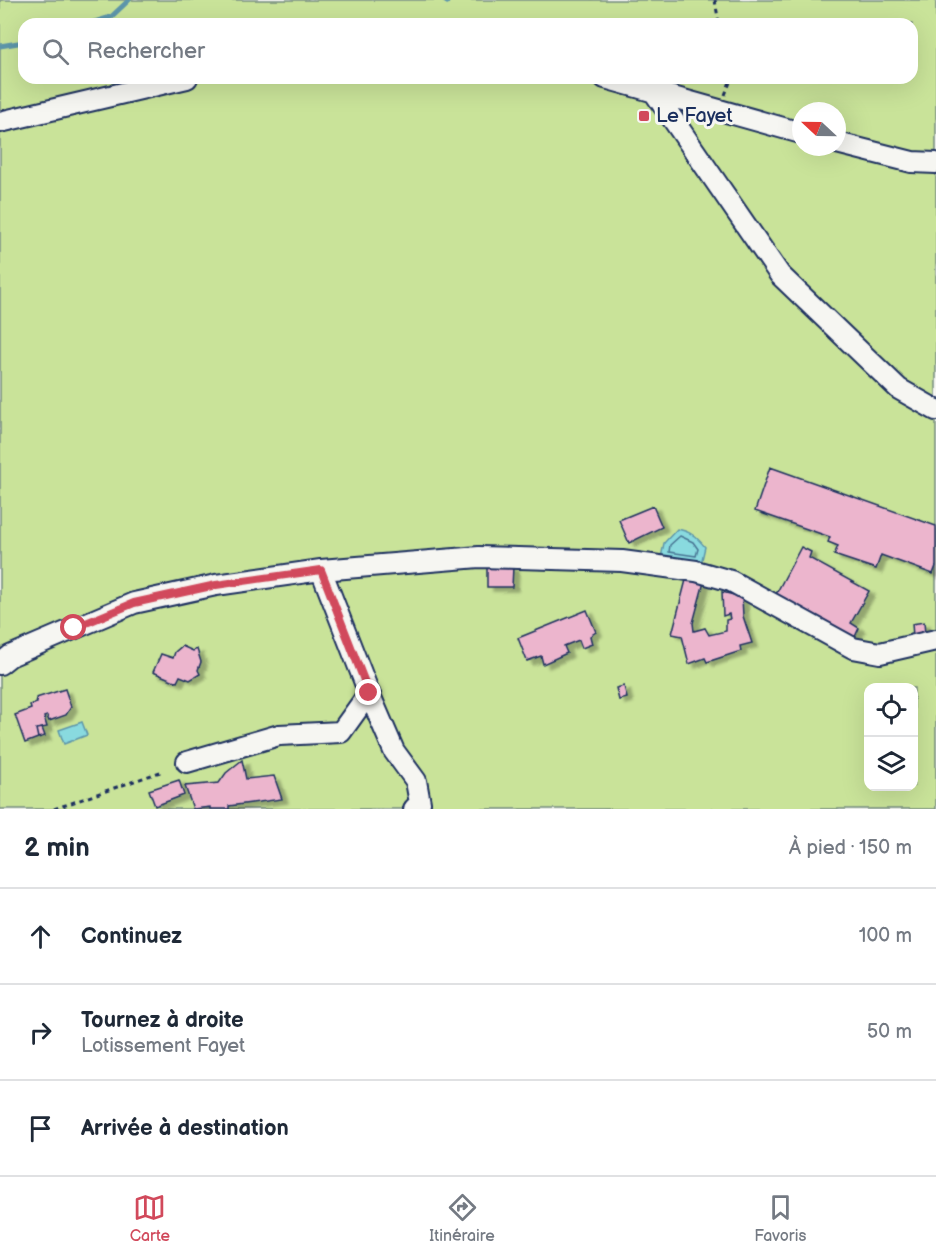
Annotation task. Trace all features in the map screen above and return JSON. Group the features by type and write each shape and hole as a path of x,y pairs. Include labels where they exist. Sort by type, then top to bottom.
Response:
{"street":[{"path":"0,122 162,84"},
{"path":"626,84 792,130"},
{"path":"654,92 780,275 899,389 936,410"},
{"path":"846,145 912,162 936,164"},
{"path":"0,664 10,656 134,603 216,585 321,570 479,557 622,561 696,571 731,581 853,648 880,653 936,640"},
{"path":"321,570 394,751 416,781 420,803 414,809"},
{"path":"187,762 279,735 341,732 369,693"}],"path":[{"path":"715,0 718,18"},
{"path":"54,809 163,771"}],"green space":[{"path":"0,0 936,0 936,809 0,809"}],"water":[{"path":"677,529 693,535 705,547 701,564 661,558 664,543"},
{"path":"82,722 87,735 64,744 59,730"}],"building":[{"path":"770,467 936,526 936,566 933,574 881,555 876,569 834,555 838,546 828,542 830,537 755,511"},
{"path":"653,506 662,527 629,543 619,520"},
{"path":"801,547 811,552 809,558 869,591 851,623 859,628 853,641 775,596"},
{"path":"487,566 513,567 512,587 487,587"},
{"path":"687,576 704,582 693,623 694,631 705,628 709,635 726,631 726,620 730,619 729,614 723,616 722,592 742,597 743,616 752,643 740,646 741,651 707,662 705,658 689,664 682,636 672,634"},
{"path":"587,610 596,632 590,636 592,644 582,648 579,640 564,646 567,653 543,664 541,656 527,661 518,638"},
{"path":"924,622 925,634 913,636 912,624"},
{"path":"182,646 193,651 197,649 201,662 198,670 200,674 190,680 180,676 177,682 153,672 161,654 173,658 175,652"},
{"path":"624,686 627,698 619,700 616,688"},
{"path":"65,689 71,707 66,715 49,721 47,716 44,717 47,727 36,729 38,738 25,743 15,715 31,709 30,705 37,703 36,698"},
{"path":"42,728 45,736 38,738 36,729"},
{"path":"242,760 246,779 274,776 282,799 229,806 229,809 210,809 210,807 193,809 185,786 219,783 226,773"},
{"path":"179,780 184,795 155,806 149,790"}],"waterway":[{"path":"108,18 129,0"},
{"path":"0,46 18,43"}],"place":[{"name":"Le Fayet","path":"644,116"}],"route":[{"path":"74,628 134,603 216,585 321,570 369,693"}]}
